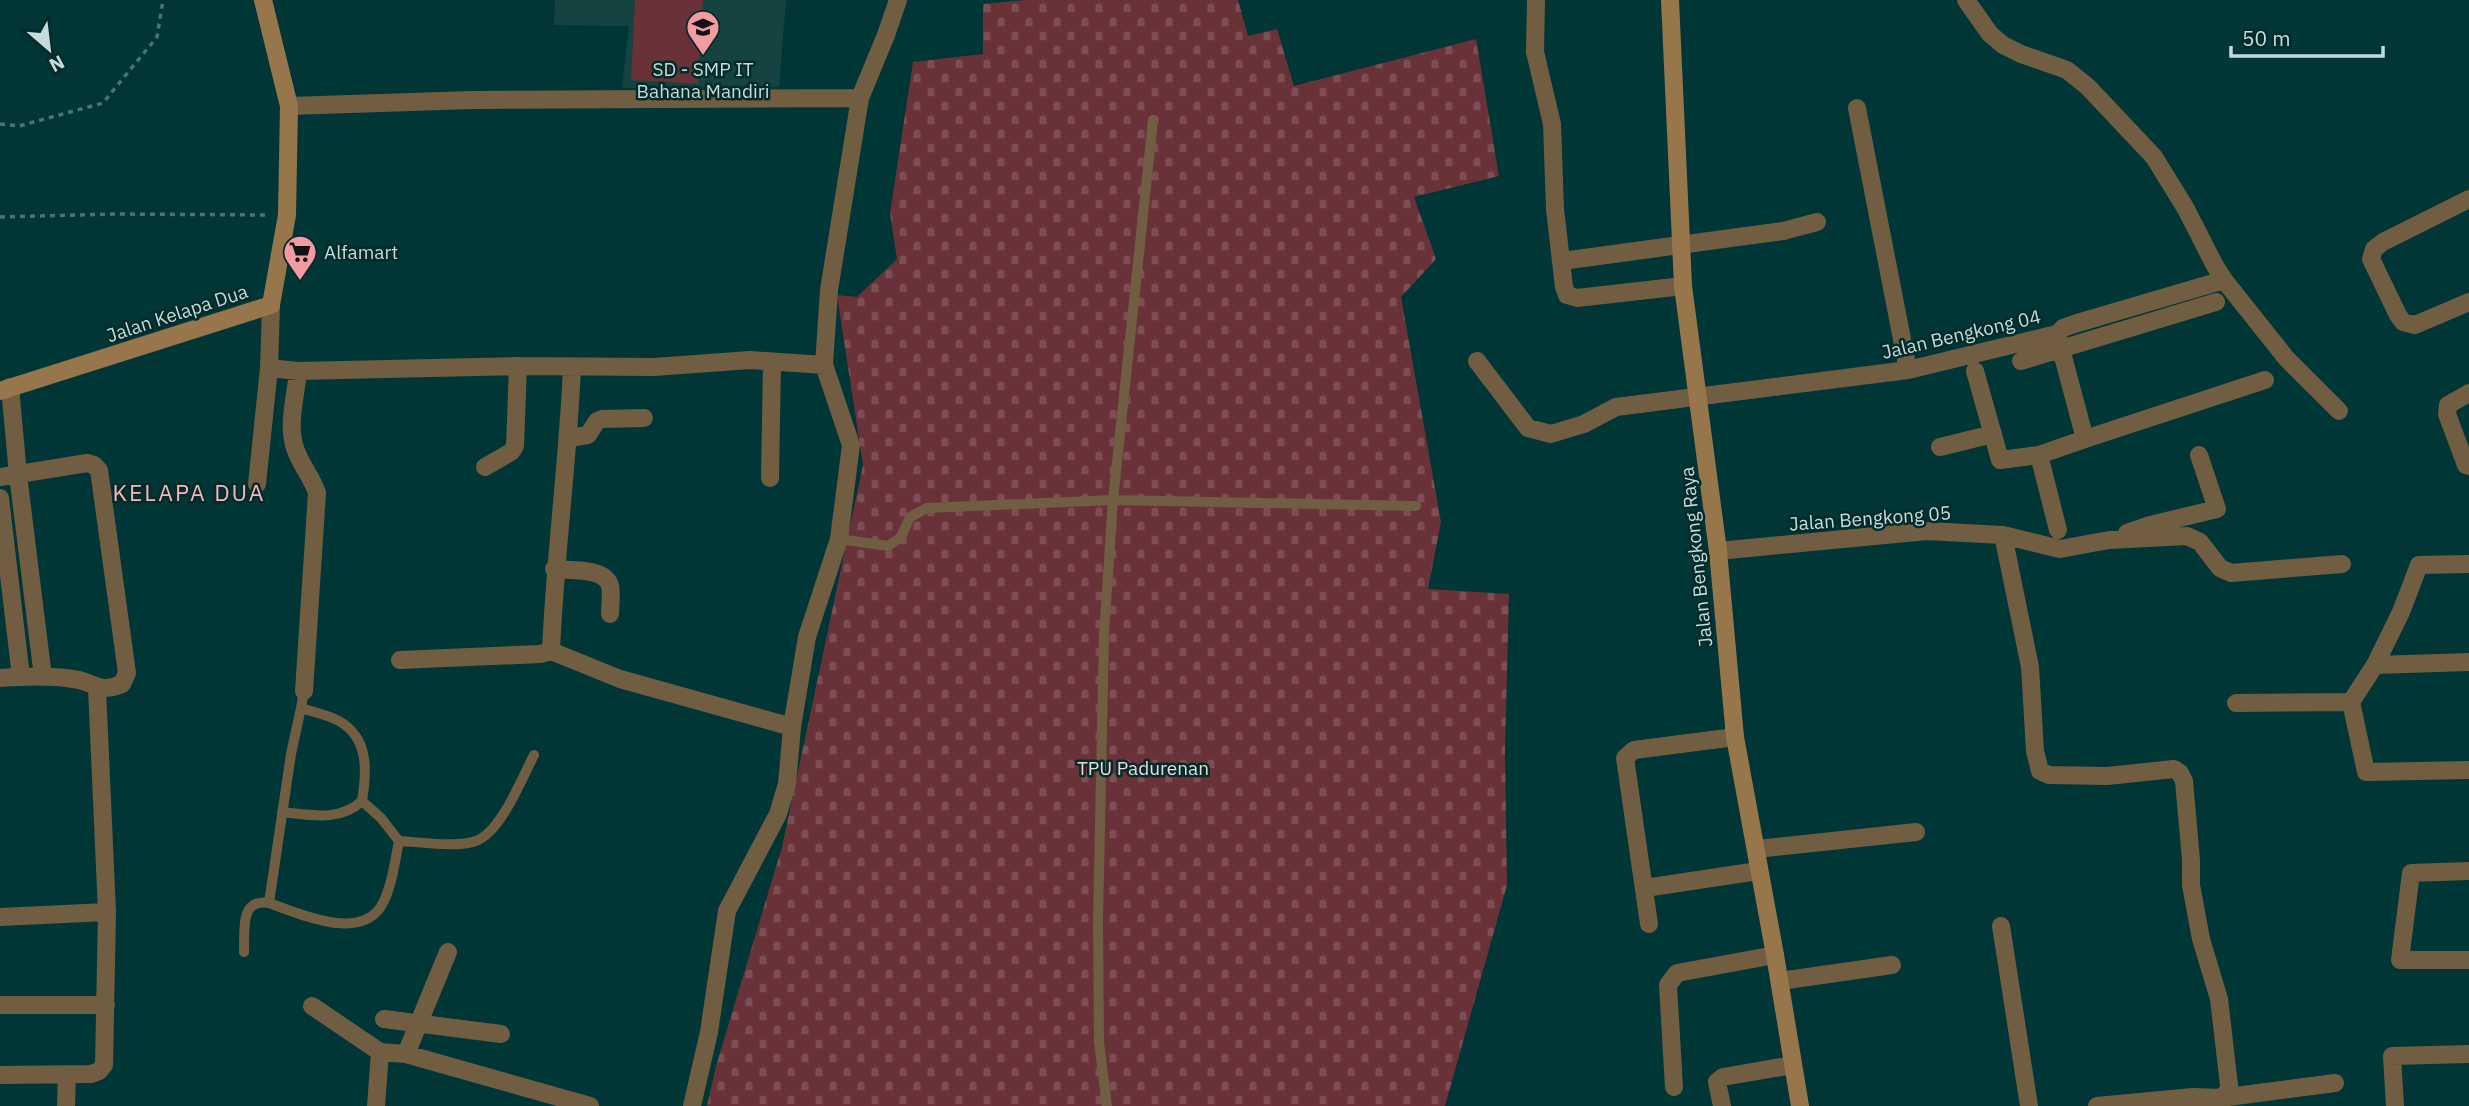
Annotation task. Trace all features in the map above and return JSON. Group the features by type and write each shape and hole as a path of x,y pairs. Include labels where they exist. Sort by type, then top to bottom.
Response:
{"street":[{"name":"Jalan Kelapa Dua","path":"5,389 271,305 287,215 289,106 263,0"},
{"path":"692,1106 709,1032 727,911 778,814 787,784 792,727 807,637 839,540 850,445 824,365 829,290 860,97 898,0"},
{"path":"1536,0 1535,52 1552,124 1555,209 1567,295 1577,298 1683,286"},
{"name":"Jalan Bengkong Raya","path":"1670,0 1683,286 1718,551 1735,737 1757,849 1758,871 1780,981 1800,1106"},
{"path":"1966,0 1997,40 2021,54 2067,70 2088,87 2154,157 2224,280 2286,358 2339,411"},
{"path":"289,106 472,100 860,97"},
{"path":"1857,108 1908,370"},
{"path":"2469,199 2374,248 2371,259 2403,322 2415,325 2469,302"},
{"path":"1562,261 1783,231 1817,222"},
{"name":"Jalan Bengkong 04","path":"1477,361 1528,428 1551,434 1584,424 1616,407 1908,370 2059,342 2063,328 2224,280"},
{"path":"2021,361 2059,342 2216,302"},
{"path":"257,484 269,368 271,305"},
{"path":"2059,342 2085,439"},
{"path":"269,368 298,371 518,366 654,367 750,360 824,365"},
{"path":"770,478 772,363"},
{"path":"485,467 511,452 516,442 518,366"},
{"path":"551,651 554,569 569,438 572,367"},
{"path":"298,371 292,431 295,449 312,477 317,493 303,700"},
{"path":"1975,371 2000,460 2039,455 2264,380"},
{"path":"5,389 9,476 43,677"},
{"path":"2469,393 2448,405 2447,414 2466,465 2469,466"},
{"path":"569,438 588,435 597,421 602,419 644,418"},
{"path":"1940,447 1993,434"},
{"path":"2039,455 2058,530"},
{"path":"2109,540 2150,525 2217,509 2199,455"},
{"path":"0,678 43,677 82,681 97,688 122,684 127,673 99,470 87,463 9,476"},
{"path":"0,498 21,677"},
{"name":"Jalan Bengkong 05","path":"1718,551 1927,531 2003,535 2060,549 2109,540 2187,536 2200,542 2220,568 2231,573 2343,564"},
{"path":"2003,535 2029,667 2035,751 2040,771 2049,775 2107,776 2174,769 2184,780 2191,885 2201,939 2219,999 2229,1085 2229,1090 2221,1098"},
{"path":"2469,564 2419,565 2401,612 2375,665 2351,702 2366,772 2469,771"},
{"path":"554,569 598,573 607,579 611,588 610,614"},
{"path":"400,660 540,654 551,651 620,679 792,727"},
{"path":"2375,665 2469,662"},
{"path":"0,1075 91,1074 104,1066 107,912 97,688"},
{"path":"2236,703 2351,702"},
{"path":"1650,924 1625,758 1634,750 1735,737"},
{"path":"1757,849 1916,832"},
{"path":"1645,888 1758,871"},
{"path":"2469,871 2411,873 2400,960 2469,960"},
{"path":"0,917 107,912"},
{"path":"2001,926 2029,1106"},
{"path":"405,1054 448,952"},
{"path":"1674,1087 1668,985 1671,978 1677,973 1775,955"},
{"path":"1780,981 1892,965"},
{"path":"0,1005 106,1005"},
{"path":"312,1006 380,1052 405,1054 590,1106"},
{"path":"384,1019 501,1034"},
{"path":"376,1106 380,1052"},
{"path":"2395,1106 2392,1056 2469,1054"},
{"path":"1722,1106 1717,1082 1723,1077 1793,1065"},
{"path":"66,1075 66,1106"},
{"path":"2097,1106 2194,1102 2335,1083"}],"lane":[{"path":"1107,1106 1099,1042 1097,921 1104,635 1113,500 1153,120"},
{"path":"839,540 888,546 901,537 910,517 928,508 1113,500 1416,506"},
{"path":"269,903 282,812 303,700 338,720 363,746 366,777 362,801 352,810 340,815 282,812"},
{"path":"362,801 381,818 399,841 473,842 492,831 534,755"},
{"path":"244,952 247,913 251,905 258,901 336,924 357,923 370,918 381,906 387,893 399,841"}],"path":[{"path":"0,124 19,126 103,103 157,37 163,0"},
{"path":"0,217 115,214 287,215"}],"shaded area":[{"name":"SD - SMP IT Bahana Mandiri","path":"555,0 786,0 779,87 622,88 629,26 554,25"}],"green space":[{"path":"635,0 703,0 698,84 631,80"},
{"name":"TPU Padurenan","path":"1026,0 1238,0 1248,36 1277,29 1294,86 1476,39 1499,176 1414,197 1436,259 1401,297 1441,522 1428,589 1509,594 1505,750 1507,885 1445,1106 707,1106 716,1066 782,847 863,465 837,295 857,297 897,259 890,213 913,62 983,54 983,4"}],"place":[{"name":"SD - SMP IT Bahana Mandiri","path":"703,57"},
{"name":"Alfamart","path":"300,282"}],"district":[{"name":"KELAPA DUA","path":"189,493"}]}
